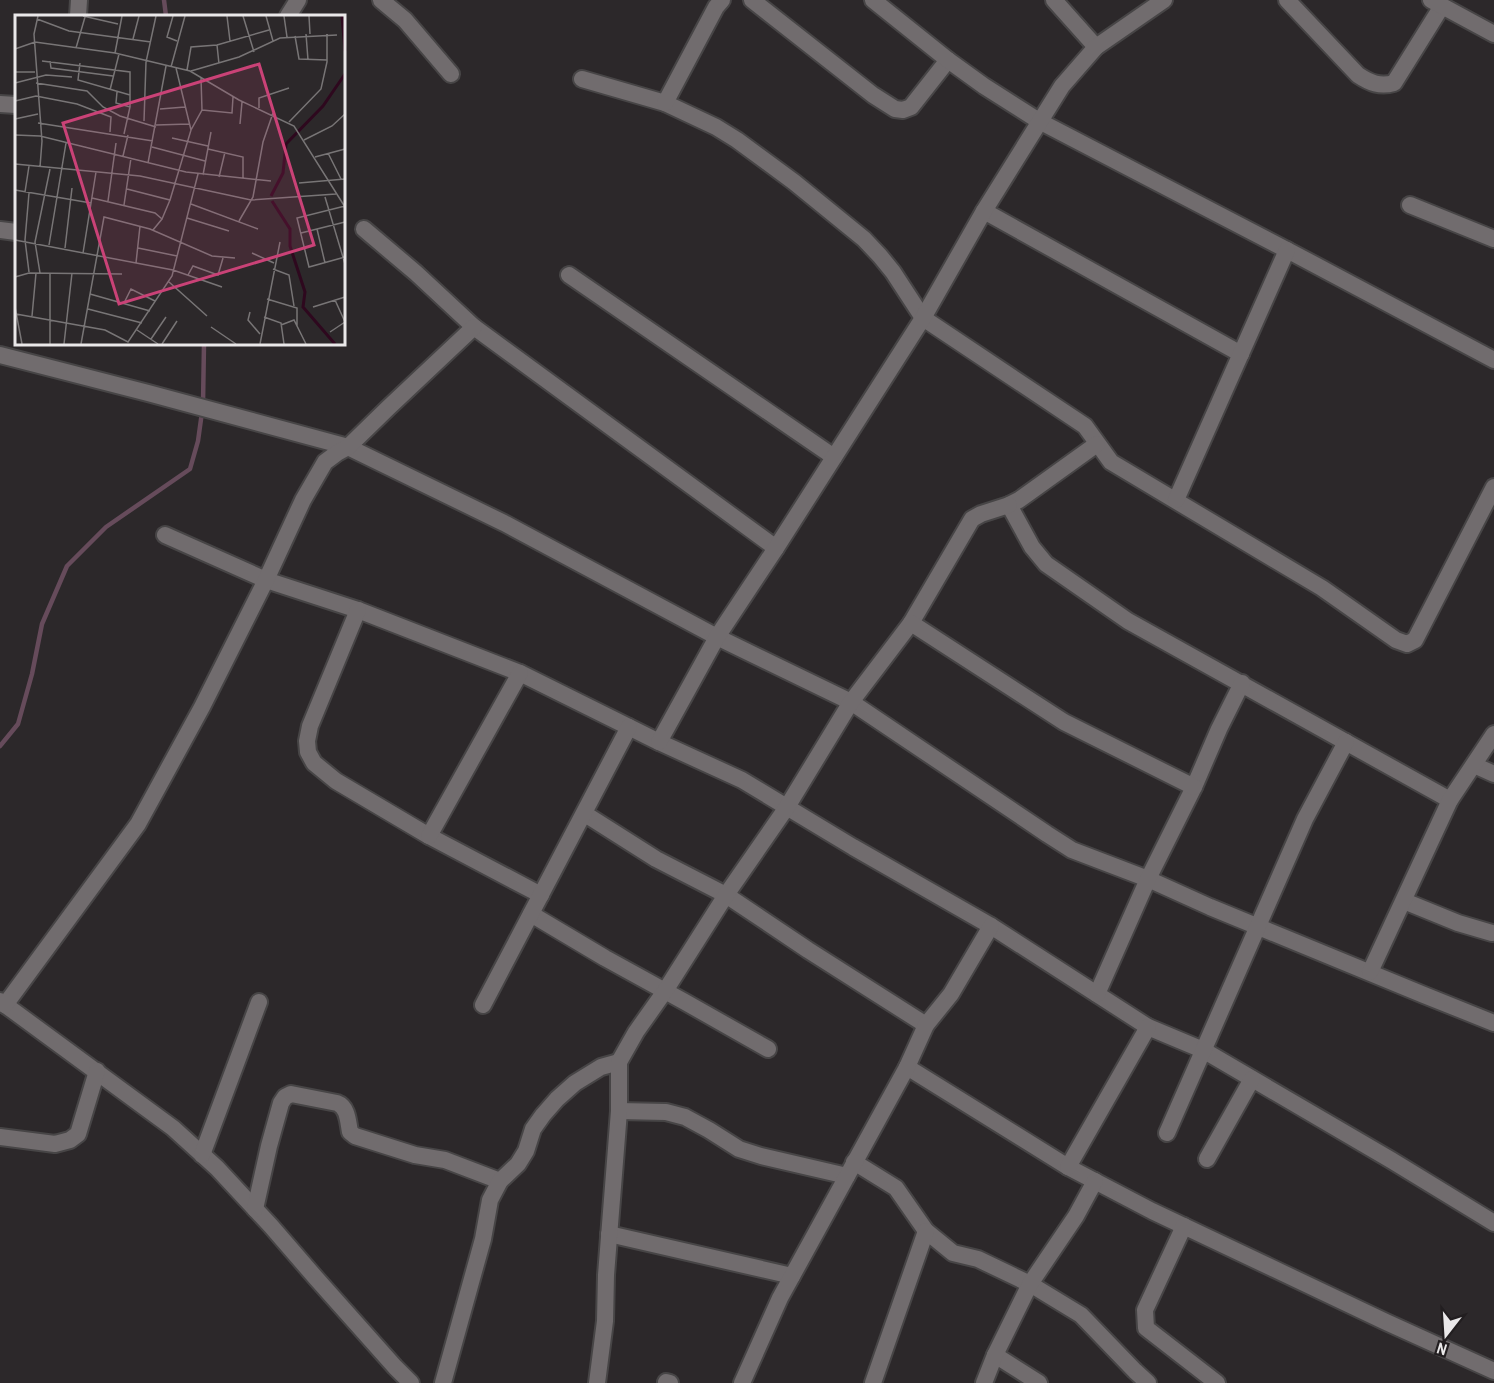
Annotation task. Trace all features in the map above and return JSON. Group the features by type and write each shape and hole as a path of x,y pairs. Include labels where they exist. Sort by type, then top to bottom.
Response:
{"street":[{"path":"78,15 79,0"},
{"path":"289,15 298,0"},
{"path":"381,0 405,20 451,74"},
{"path":"665,103 716,7 722,0"},
{"path":"752,0 873,95 895,109 903,110 910,107 948,60"},
{"path":"873,0 948,60 1039,121 1494,360"},
{"path":"1054,0 1096,47"},
{"path":"659,742 717,637 923,318 984,211 1062,86 1096,47 1164,0"},
{"path":"1297,4 1358,75 1368,82 1377,84 1387,85 1394,82 1436,3 1494,34"},
{"path":"582,79 665,103 716,127 737,140 864,239 893,272 923,318 1085,426 1111,462 1322,588 1396,640 1407,644 1415,640 1494,487"},
{"path":"0,104 15,105"},
{"path":"1410,205 1494,239"},
{"path":"984,211 1241,354"},
{"path":"364,229 474,327 776,548"},
{"path":"0,230 15,232"},
{"path":"1176,500 1287,250"},
{"path":"569,275 834,457"},
{"path":"411,1383 217,1168 173,1128 2,1003 138,824 202,707 266,580 303,500 325,462 348,447 474,327"},
{"path":"0,355 348,447 504,523 717,637 851,702 1072,850 1148,879 1424,996 1494,1023"},
{"path":"597,1383 605,1321 606,1275 619,1111 619,1062 636,1032 726,895 787,807 851,702 911,623 972,519 1019,500 1097,444"},
{"path":"1009,505 1032,547 1046,564 1128,621 1450,800"},
{"path":"165,535 266,580 358,610 520,673 659,742 742,780 991,926 1148,1027 1203,1050 1494,1223"},
{"path":"358,610 310,726 307,741 308,752 314,763 336,781 429,836 541,895"},
{"path":"911,623 1064,722 1194,786"},
{"path":"429,836 520,673"},
{"path":"1097,994 1148,879 1242,683"},
{"path":"483,1005 629,727"},
{"path":"1370,972 1450,800 1494,734"},
{"path":"1167,1133 1305,819 1346,742"},
{"path":"1474,765 1494,774"},
{"path":"585,814 656,858 726,895 926,1025"},
{"path":"1404,901 1458,923 1492,933"},
{"path":"531,914 768,1049"},
{"path":"742,1383 780,1298 907,1067 926,1025 951,994 991,926"},
{"path":"202,1155 259,1002"},
{"path":"1068,1167 1148,1027"},
{"path":"443,1383 483,1239 490,1200 500,1181 518,1164 526,1151 533,1129 557,1099 575,1083 601,1068 619,1062"},
{"path":"907,1067 1068,1167 1095,1181 1184,1226 1494,1371"},
{"path":"0,1137 55,1144 70,1140 78,1134 97,1071"},
{"path":"1207,1159 1252,1079"},
{"path":"255,1209 281,1103 291,1094 342,1105 350,1132 355,1136 414,1155 445,1160 500,1181"},
{"path":"619,1111 666,1112 685,1117 739,1149 761,1156 850,1169 896,1188 926,1231 952,1253 978,1259 1030,1284 1081,1315 1148,1383"},
{"path":"984,1383 995,1355 1030,1284 1076,1216 1095,1181"},
{"path":"1184,1226 1145,1310 1146,1328 1217,1383"},
{"path":"873,1383 926,1231"},
{"path":"609,1234 792,1276"},
{"path":"995,1355 1039,1383"}],"waterway":[{"path":"164,0 166,15"},
{"path":"203,404 204,345"},
{"path":"0,746 18,724 32,674 42,624 67,566 106,527 190,469 198,441 202,412"}]}
